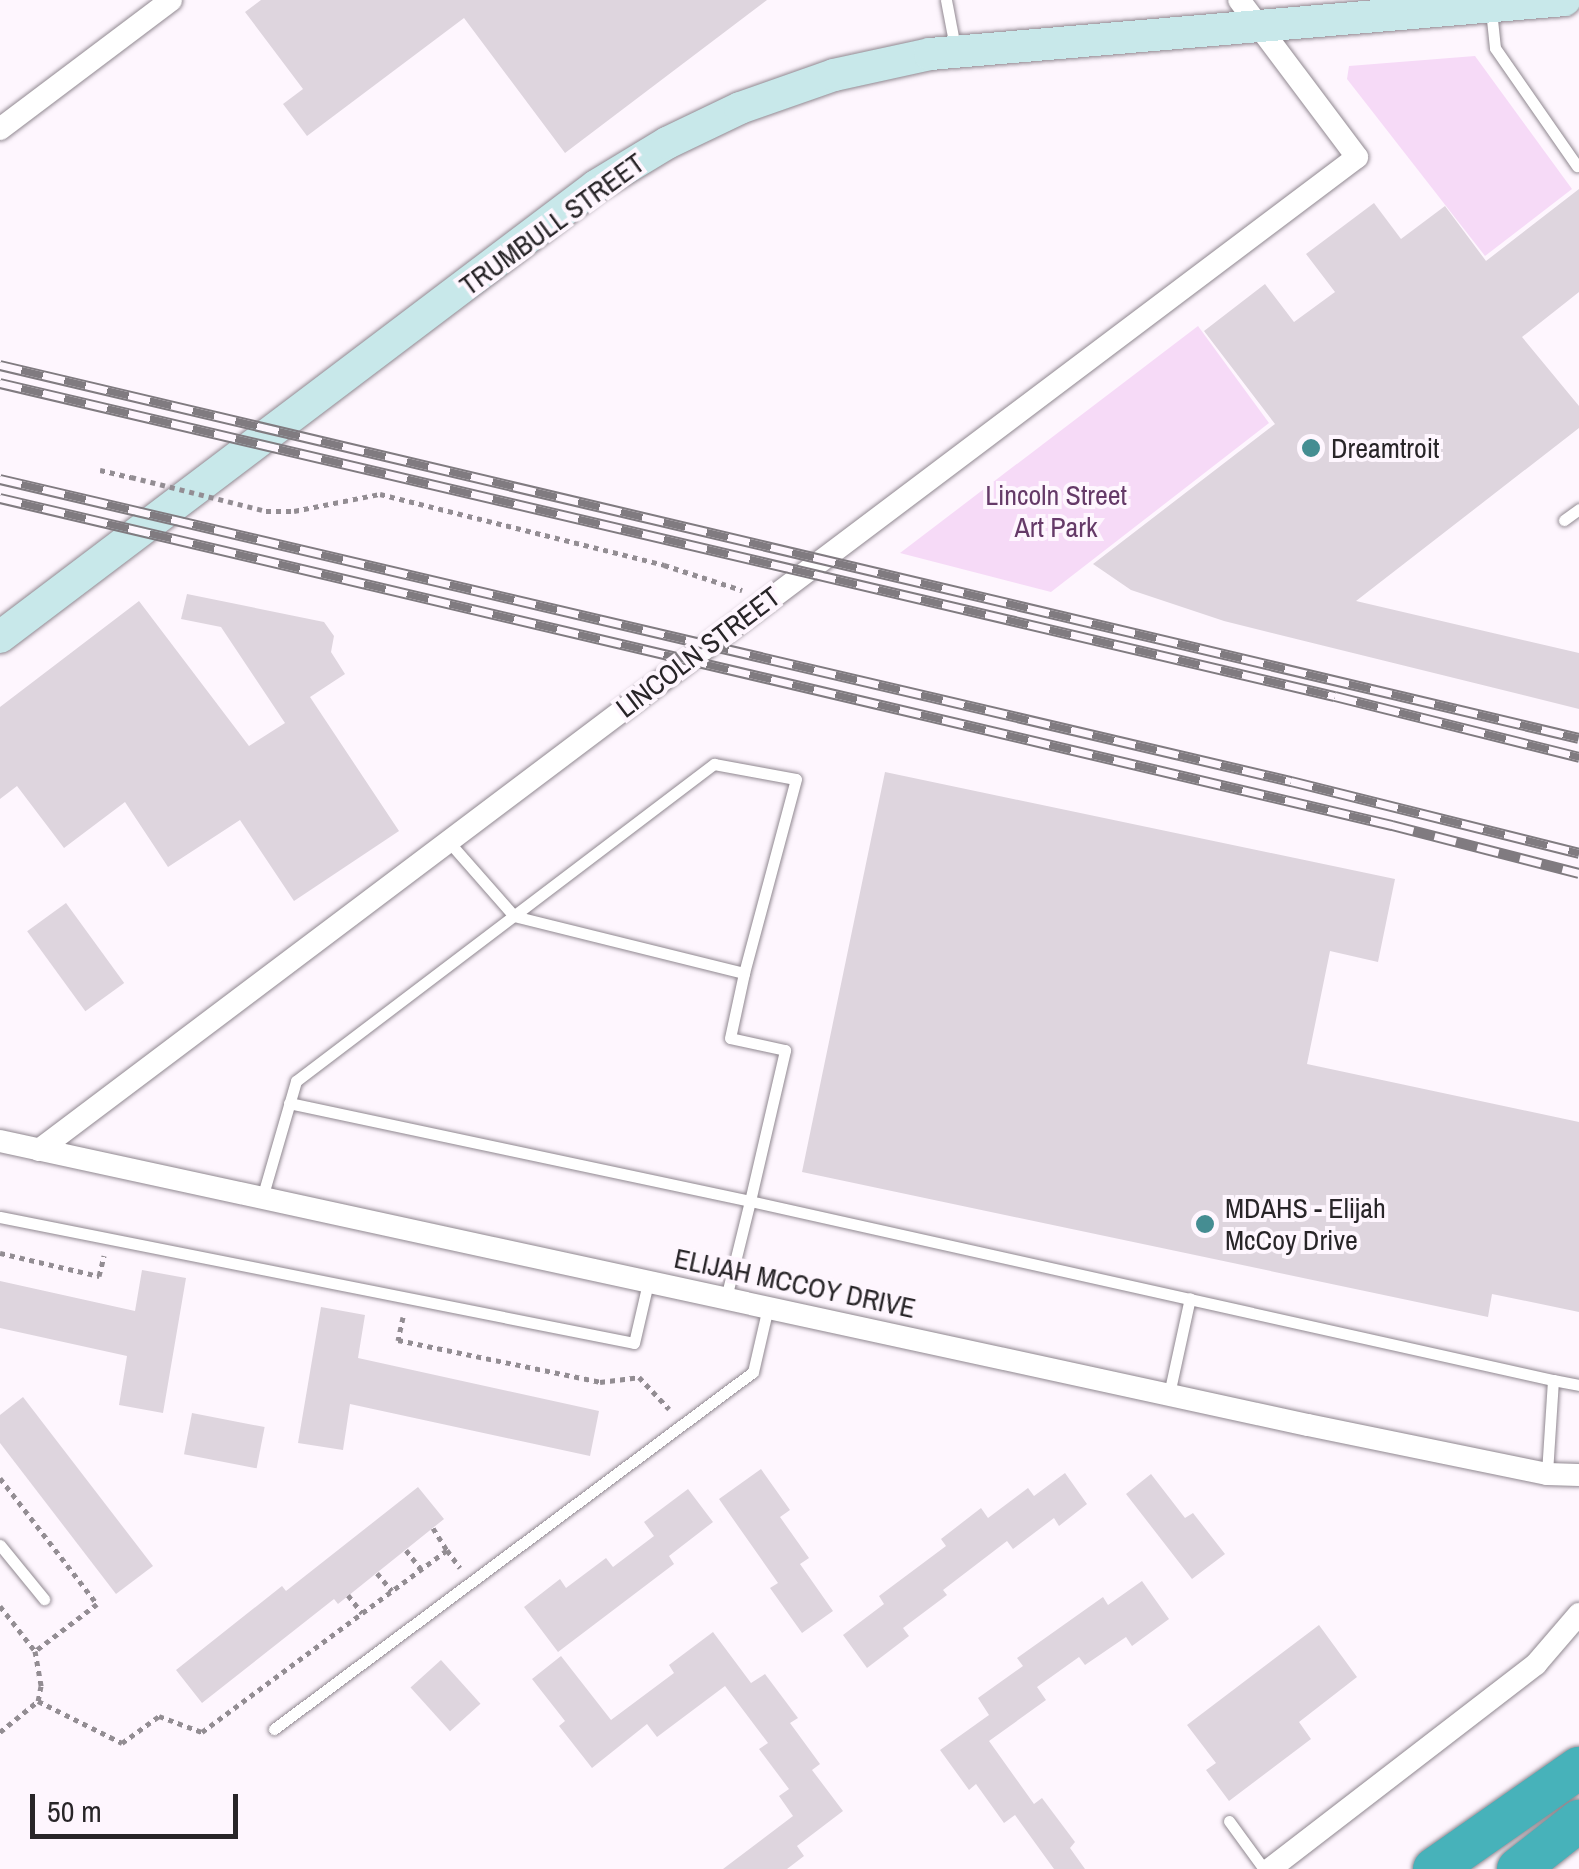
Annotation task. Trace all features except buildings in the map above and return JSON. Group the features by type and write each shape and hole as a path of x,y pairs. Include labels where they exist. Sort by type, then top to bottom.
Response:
{"highway":[{"path":"1434,1869 1579,1768"},
{"path":"1520,1867 1579,1821"}],"street":[{"path":"0,129 171,0"},
{"path":"1249,12 1491,6 1565,0"},
{"name":"TRUMBULL STREET","path":"0,637 596,186 666,143 786,90 882,64 1249,12"},
{"name":"LINCOLN STREET","path":"39,1150 1358,157 1249,12"},
{"name":"ELIJAH MCCOY DRIVE","path":"0,1142 1547,1474 1579,1475"},
{"path":"1267,1869 1536,1664 1579,1614"}],"lane":[{"path":"946,0 956,51"},
{"path":"1491,6 1495,48 1577,166"},
{"path":"1564,520 1579,509"},
{"path":"262,1198 296,1080 714,764 796,778 730,1038 785,1050 726,1298"},
{"path":"448,840 514,916 744,972"},
{"path":"290,1104 1579,1385"},
{"path":"0,1217 634,1343 648,1283"},
{"path":"1169,1394 1190,1298"},
{"path":"274,1729 753,1372 768,1307"},
{"path":"1547,1474 1552,1380"},
{"path":"0,1545 44,1599"},
{"path":"1229,1821 1267,1869"}],"path":[{"path":"100,470 266,511 294,511 380,494 664,564 768,599"},
{"path":"0,1253 99,1276 106,1250"},
{"path":"401,1313 398,1340 600,1382 639,1377 682,1425"},
{"path":"0,1478 97,1604 35,1651"},
{"path":"433,1528 471,1583"},
{"path":"406,1550 421,1569"},
{"path":"38,1701 122,1742 159,1716 202,1732 447,1550"},
{"path":"377,1573 392,1591"},
{"path":"348,1596 362,1613"},
{"path":"0,1606 35,1651 41,1686 38,1701 0,1732"}],"green space":[{"path":"1475,56 1572,189 1485,256 1347,79 1349,66"},
{"name":"Lincoln Street Art Park","path":"1198,326 1269,423 1051,592 900,553"}],"railway":[{"path":"0,365 1579,738"},
{"path":"0,383 1335,696 1579,757"},
{"path":"0,479 1291,781 1579,853"},
{"path":"0,498 1392,825 1579,873"}],"place":[{"name":"Dreamtroit","path":"1311,448"},
{"name":"MDAHS - Elijah McCoy Drive","path":"1205,1224"}]}
